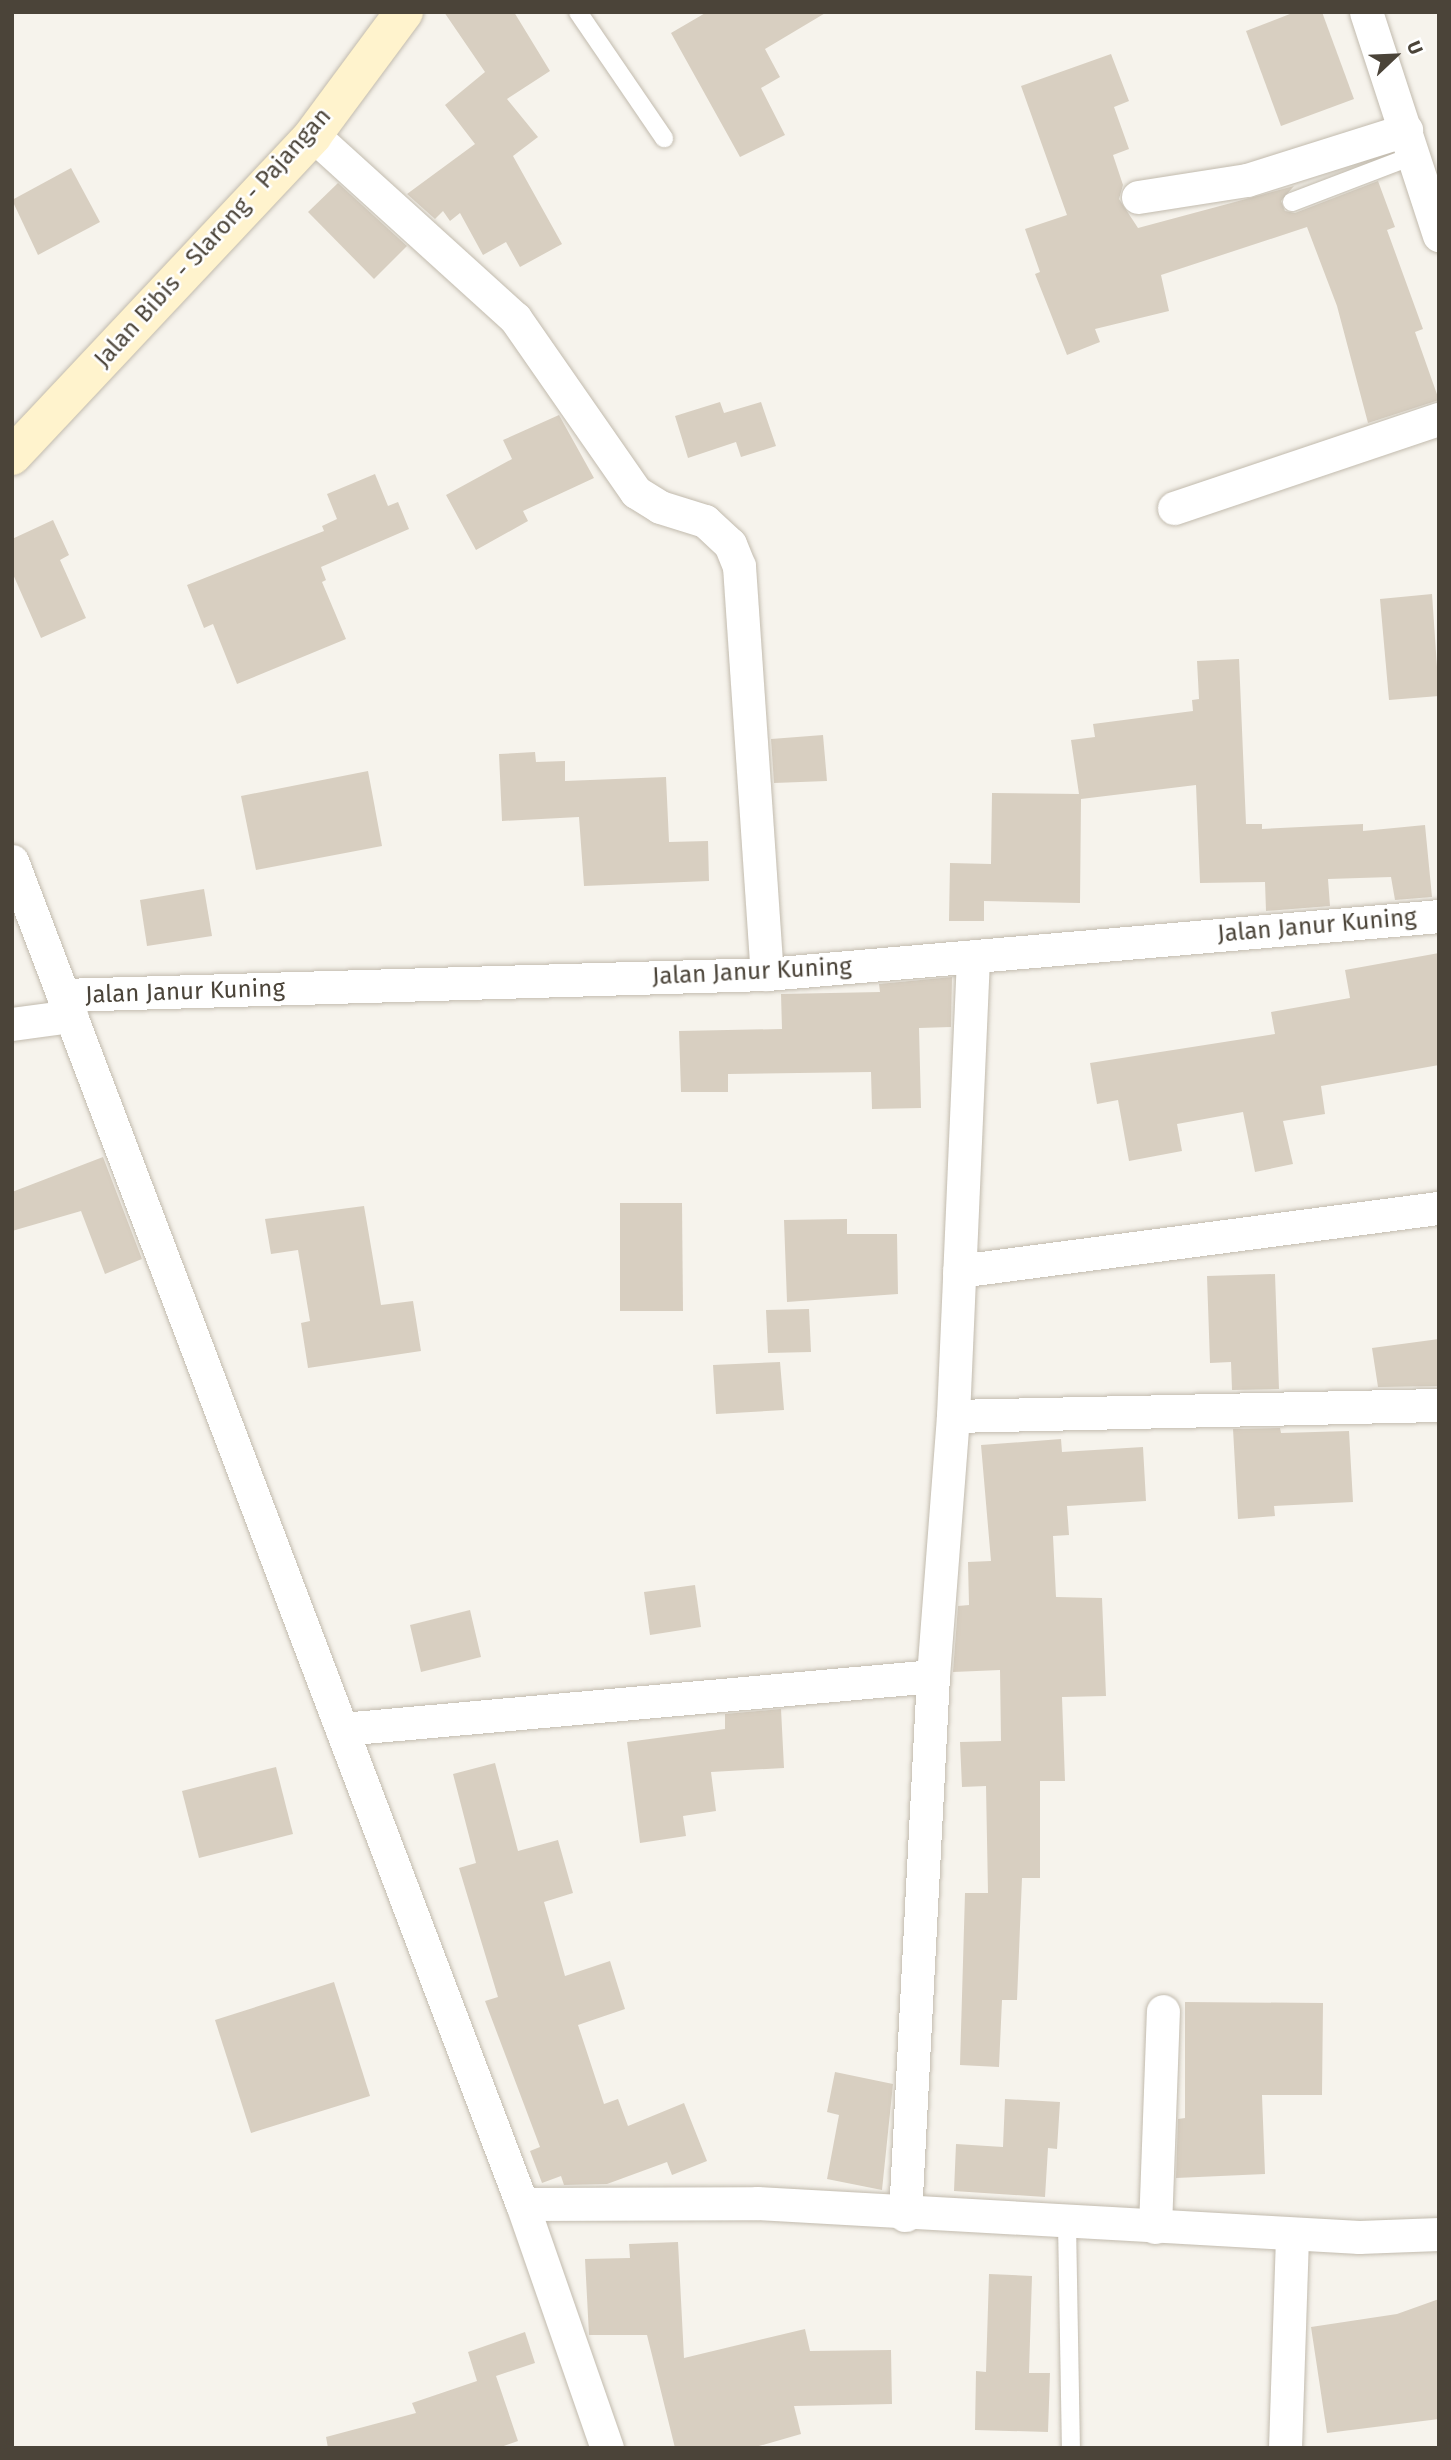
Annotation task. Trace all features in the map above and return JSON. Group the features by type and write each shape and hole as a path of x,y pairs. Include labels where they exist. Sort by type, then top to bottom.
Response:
{"main road":[{"name":"Jalan Bibis - Slarong - Pajangan","path":"12,456 313,135 404,12"}],"street":[{"path":"1366,12 1439,235"},
{"path":"313,135 515,318 636,492 660,507 705,521 730,544 739,566 767,974"},
{"path":"1138,197 1247,180 1411,143"},
{"path":"1174,508 1439,419"},
{"path":"12,861 523,2204 607,2448"},
{"name":"Jalan Janur Kuning","path":"12,1024 67,1006 767,974 1439,916"},
{"path":"905,2215 933,1676 953,1416 973,956"},
{"path":"959,1271 1439,1208"},
{"path":"953,1416 1439,1405"},
{"path":"342,1729 933,1676"},
{"path":"1155,2227 1163,2011"},
{"path":"523,2204 757,2203 905,2215 1292,2234 1439,2234"},
{"path":"1285,2448 1292,2234"}],"lane":[{"path":"578,12 664,138"},
{"path":"1292,202 1411,143"},
{"path":"1067,2223 1071,2448"}],"building":[{"path":"444,12 514,12 550,71 507,99 538,137 513,156 562,244 520,267 506,242 483,255 460,213 450,221 443,211 435,219 407,194 475,144 445,105 485,72"},
{"path":"707,12 827,12 765,49 780,77 761,88 785,135 740,157 671,33"},
{"path":"1295,12 1322,12 1354,99 1281,126 1246,31"},
{"path":"1111,54 1129,101 1114,107 1129,149 1113,155 1123,185 1119,199 1138,228 1294,186 1281,201 1285,211 1295,213 1378,181 1395,227 1387,230 1423,329 1415,332 1439,400 1368,423 1337,306 1307,227 1161,275 1169,311 1095,329 1100,342 1067,355 1035,274 1040,272 1025,229 1067,215 1021,86"},
{"path":"71,168 100,222 38,255 12,200"},
{"path":"338,183 407,246 374,279 308,212"},
{"path":"720,402 724,413 761,402 776,446 741,457 736,442 688,458 675,416"},
{"path":"559,415 594,478 523,511 528,521 476,550 446,495 512,459 503,440"},
{"path":"375,474 388,506 398,502 409,529 321,567 326,580 322,582 346,639 237,684 213,624 204,628 187,585 324,531 322,526 337,519 327,494"},
{"path":"53,520 69,555 60,560 86,618 41,638 12,572 12,539"},
{"path":"1432,594 1439,696 1389,700 1380,599"},
{"path":"1239,659 1246,824 1262,824 1262,829 1363,824 1363,831 1425,825 1432,897 1395,900 1391,877 1328,879 1330,906 1266,911 1265,882 1200,883 1196,785 1081,799 1080,903 984,901 984,921 949,921 950,863 991,864 992,793 1079,794 1071,740 1095,737 1093,724 1193,711 1192,700 1199,699 1197,661"},
{"path":"823,735 827,781 774,783 771,739"},
{"path":"535,752 536,762 565,761 565,781 666,777 669,842 708,841 709,881 584,886 579,817 502,821 499,754"},
{"path":"368,771 382,846 256,870 241,796"},
{"path":"204,889 212,936 147,946 140,900"},
{"path":"1439,953 1439,1065 1321,1086 1325,1114 1283,1121 1293,1164 1255,1172 1243,1112 1177,1124 1182,1151 1129,1161 1118,1100 1097,1104 1090,1063 1275,1034 1271,1012 1350,998 1345,970"},
{"path":"952,977 951,1027 919,1028 921,1108 872,1109 871,1072 728,1074 728,1092 681,1092 679,1031 782,1029 781,994 880,992 879,984"},
{"path":"103,1157 142,1259 105,1274 81,1211 12,1231 12,1192"},
{"path":"620,1203 682,1203 683,1311 620,1311"},
{"path":"364,1206 381,1305 413,1301 421,1351 308,1368 301,1323 310,1321 298,1250 271,1254 265,1219"},
{"path":"847,1219 847,1234 897,1234 898,1294 787,1302 784,1220"},
{"path":"1275,1274 1279,1389 1232,1390 1231,1362 1210,1363 1207,1276"},
{"path":"809,1309 811,1352 768,1353 766,1310"},
{"path":"1439,1339 1439,1386 1378,1387 1372,1348"},
{"path":"780,1362 784,1410 716,1414 713,1365"},
{"path":"1280,1428 1281,1433 1349,1431 1353,1502 1274,1506 1275,1516 1238,1519 1233,1429"},
{"path":"1061,1439 1062,1452 1143,1447 1146,1501 1067,1506 1069,1535 1053,1536 1056,1597 1102,1598 1106,1696 1062,1697 1065,1781 1040,1781 1040,1878 1022,1878 1017,2000 1002,2000 999,2067 960,2065 965,1893 988,1893 986,1786 962,1787 960,1742 1001,1741 1000,1670 953,1672 958,1606 969,1605 968,1562 991,1561 981,1445"},
{"path":"695,1585 701,1627 650,1635 644,1592"},
{"path":"470,1610 481,1657 421,1672 410,1625"},
{"path":"781,1709 784,1768 711,1772 716,1811 683,1816 686,1836 640,1843 627,1742 725,1729 725,1714"},
{"path":"495,1763 518,1851 558,1840 573,1893 544,1902 565,1976 610,1961 625,2009 578,2025 604,2104 618,2099 628,2126 684,2103 707,2161 672,2175 667,2162 607,2184 564,2185 561,2176 542,2183 530,2151 540,2147 485,2001 498,1997 459,1868 476,1863 453,1774"},
{"path":"276,1767 293,1834 199,1858 182,1791"},
{"path":"334,1982 370,2096 251,2133 215,2020"},
{"path":"1185,2002 1323,2003 1322,2095 1262,2095 1265,2174 1176,2178 1178,2119 1185,2118"},
{"path":"835,2072 893,2084 882,2190 827,2179 839,2115 827,2112"},
{"path":"1005,2099 1060,2102 1057,2149 1048,2148 1045,2197 954,2191 956,2144 1003,2147"},
{"path":"678,2242 684,2358 805,2329 810,2351 891,2350 892,2404 794,2406 801,2434 752,2448 675,2448 647,2335 589,2335 585,2259 630,2258 629,2244"},
{"path":"989,2274 1032,2276 1029,2373 1050,2373 1048,2432 975,2430 976,2371 986,2372"},
{"path":"1439,2299 1439,2419 1327,2433 1311,2327 1397,2314"},
{"path":"525,2332 535,2363 496,2376 518,2441 498,2448 328,2448 326,2437 416,2413 412,2403 477,2381 468,2352"}]}
